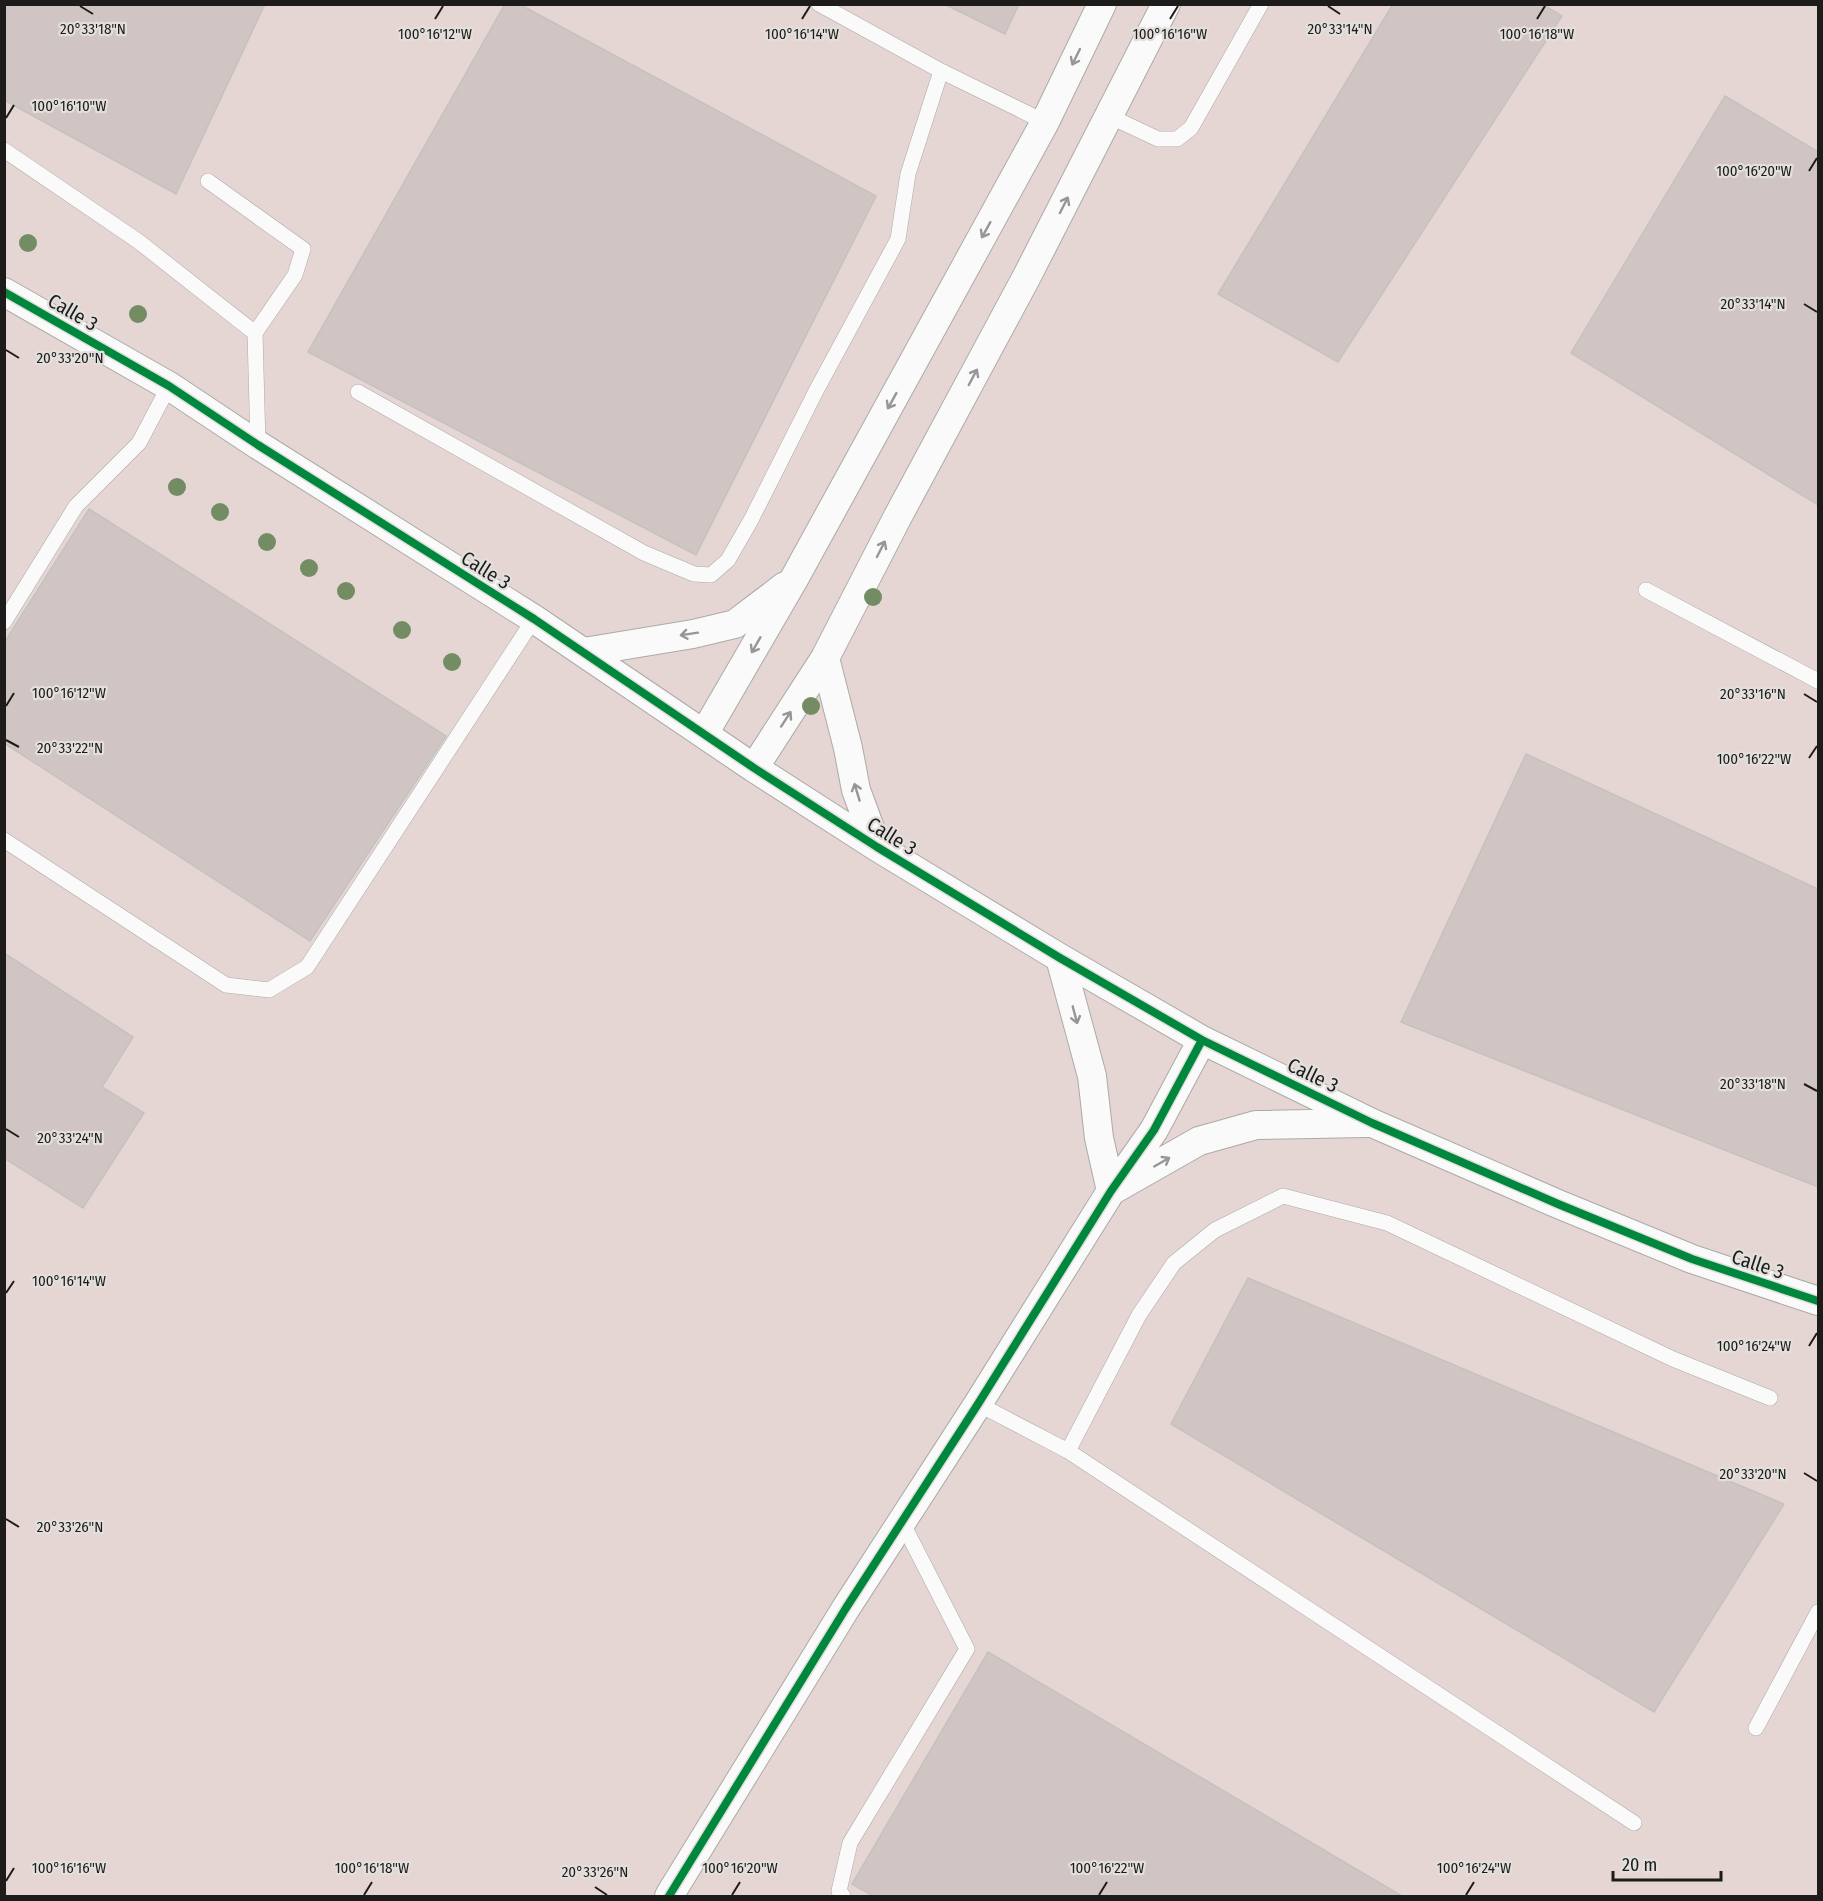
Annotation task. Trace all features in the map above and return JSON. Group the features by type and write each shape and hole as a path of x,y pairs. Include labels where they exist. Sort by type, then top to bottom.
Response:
{"street":[{"path":"704,735 794,579 1045,122 1102,4"},
{"path":"754,768 825,658 897,518 1026,278 1165,5"},
{"name":"Calle 3","path":"4,292 169,386 258,445 534,619 704,735 877,847 1060,958 1202,1040 1372,1123 1558,1204 1692,1259 1818,1301"},
{"path":"584,652 693,634 735,624 794,579"},
{"path":"825,658 848,748 856,790 877,847"},
{"path":"1060,958 1092,1076 1099,1138 1111,1191"},
{"path":"669,1896 846,1608 978,1404 1111,1191 1154,1130 1202,1040"},
{"path":"1111,1191 1200,1141 1256,1125 1372,1123"}],"lane":[{"path":"819,4 941,71 1045,122"},
{"path":"1109,116 1158,139 1177,139 1191,128 1261,4"},
{"path":"358,392 644,553 694,574 711,575 728,560 752,520 816,391 898,239 908,174 941,71"},
{"path":"4,150 138,241 255,333"},
{"path":"207,181 303,249 295,274 255,333 258,445"},
{"path":"4,621 76,506 139,443 169,386"},
{"path":"1646,590 1818,681"},
{"path":"4,840 226,985 269,990 307,967 534,619"},
{"path":"1068,1452 1139,1315 1174,1263 1215,1230 1283,1196 1387,1223 1673,1359 1770,1398"},
{"path":"978,1404 1068,1452 1634,1823"},
{"path":"843,1896 839,1891 850,1843 967,1649 902,1522"},
{"path":"1756,1728 1818,1612"}],"shaded area":[{"path":"5,5 1818,5 1818,1896 5,1896"}],"building":[{"path":"4,4 265,4 176,194 4,100"},
{"path":"505,4 519,4 876,196 696,555 308,352"},
{"path":"944,4 1019,4 1005,34"},
{"path":"1393,4 1542,4 1562,16 1338,362 1218,294"},
{"path":"1725,96 1818,152 1818,505 1571,353"},
{"path":"89,509 446,736 310,941 4,743 4,643"},
{"path":"1526,754 1818,889 1818,1187 1401,1022"},
{"path":"4,953 133,1037 102,1087 144,1113 83,1208 4,1158"},
{"path":"1248,1278 1784,1504 1654,1712 1171,1424"},
{"path":"988,1652 1402,1896 873,1896 852,1884"}],"cycle path":[{"path":"4,292 169,386 258,445 534,619 754,768 877,847 1060,958 1202,1040 1372,1123 1558,1204 1692,1259 1818,1301"},
{"path":"669,1896 846,1608 978,1404 1111,1191 1154,1130 1202,1040"}]}
